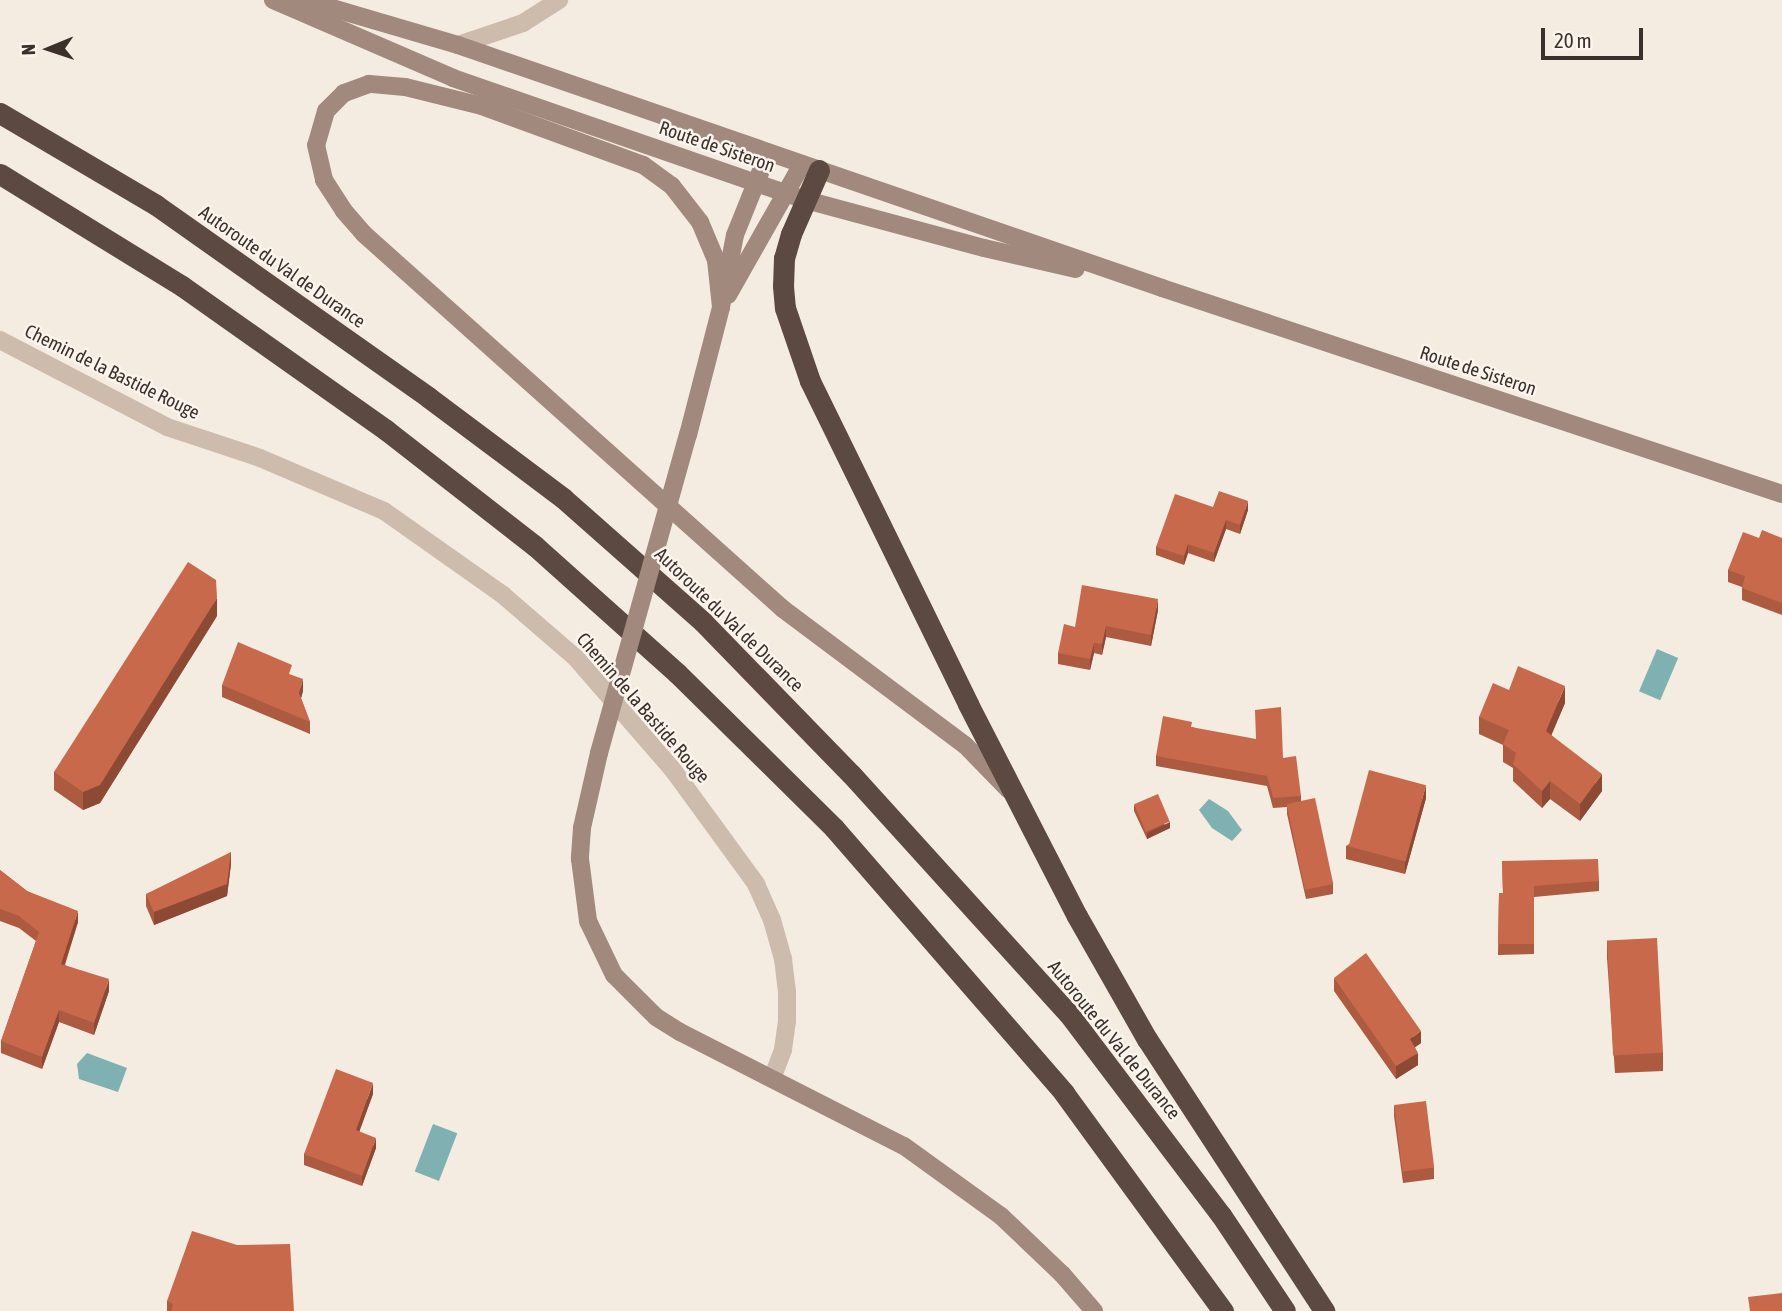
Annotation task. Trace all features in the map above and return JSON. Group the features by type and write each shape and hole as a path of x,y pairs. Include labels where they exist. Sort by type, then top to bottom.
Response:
{"highway":[{"name":"Autoroute du Val de Durance","path":"0,113 156,205 428,397 563,498 703,622 851,774 1068,1013 1221,1215 1285,1311"},
{"path":"810,167 796,196 784,258 785,309 829,422 1013,794 1077,916 1147,1039 1324,1311"},
{"path":"0,174 181,286 386,430 535,546 677,673 834,828 1063,1093 1223,1311"}],"street":[{"name":"Route de Sisteron","path":"273,0 453,78 796,196 984,248 1162,288"},
{"name":"Route de Sisteron","path":"305,0 458,45 1162,288 1782,494"},
{"path":"458,45 523,23 559,0"},
{"path":"720,307 716,260 699,222 672,186 643,165 482,106 405,87 369,84 344,93 326,111 316,145 324,180 344,211 364,234 783,609 965,745 1013,794"},
{"path":"768,153 754,182 735,235 688,435 599,753 582,828 580,859 587,921 614,975 656,1017 680,1032 904,1146 1001,1216 1062,1274 1094,1311"},
{"path":"720,307 796,196"},
{"name":"Chemin de la Bastide Rouge","path":"0,340 167,427 260,458 384,511 503,595 576,658 673,770 717,826 761,896 772,920 783,959 787,992 787,1021 782,1049 772,1079"}],"water":[{"path":"1657,649 1678,658 1660,700 1639,691"},
{"path":"1209,799 1228,811 1242,830 1232,841 1212,828 1199,810"},
{"path":"87,1053 127,1068 118,1092 79,1079 77,1064"},
{"path":"433,1124 457,1133 439,1181 415,1172"}],"building":[{"path":"1219,491 1248,501 1240,525 1226,520 1214,553 1188,544 1184,556 1156,547 1175,494 1213,507"},
{"path":"1762,530 1782,538 1782,603 1742,588 1745,576 1728,570 1743,532 1759,538"},
{"path":"188,562 216,580 217,598 100,785 83,792 54,772"},
{"path":"1082,585 1158,599 1151,635 1106,626 1102,644 1094,643 1090,659 1058,653 1064,624 1075,627"},
{"path":"238,642 292,665 289,674 303,679 299,693 310,722 222,685"},
{"path":"1518,666 1565,686 1546,731 1602,774 1580,804 1550,781 1542,791 1513,764 1516,753 1503,744 1509,730 1479,717 1493,683 1509,690"},
{"path":"1281,707 1283,758 1296,756 1301,796 1273,798 1267,776 1156,756 1163,716 1192,722 1191,727 1256,739 1255,710"},
{"path":"1369,770 1426,785 1406,862 1349,846"},
{"path":"1158,794 1170,822 1146,832 1134,804"},
{"path":"1315,798 1333,884 1305,890 1287,804"},
{"path":"231,852 227,884 154,912 146,894"},
{"path":"1598,859 1599,881 1534,886 1534,944 1498,944 1499,893 1503,893 1502,861"},
{"path":"0,870 27,891 78,911 61,964 109,979 94,1023 59,1010 42,1057 1,1041 39,932 19,916 0,909"},
{"path":"1657,938 1663,1053 1613,1055 1607,941"},
{"path":"1366,953 1421,1031 1410,1039 1418,1053 1396,1066 1334,978"},
{"path":"336,1069 373,1083 356,1130 376,1138 362,1176 304,1154"},
{"path":"1426,1101 1434,1168 1402,1171 1394,1105"},
{"path":"192,1231 237,1245 290,1244 294,1311 171,1311 173,1304 167,1301"},
{"path":"1782,1293 1782,1311 1750,1311 1748,1297"}]}
